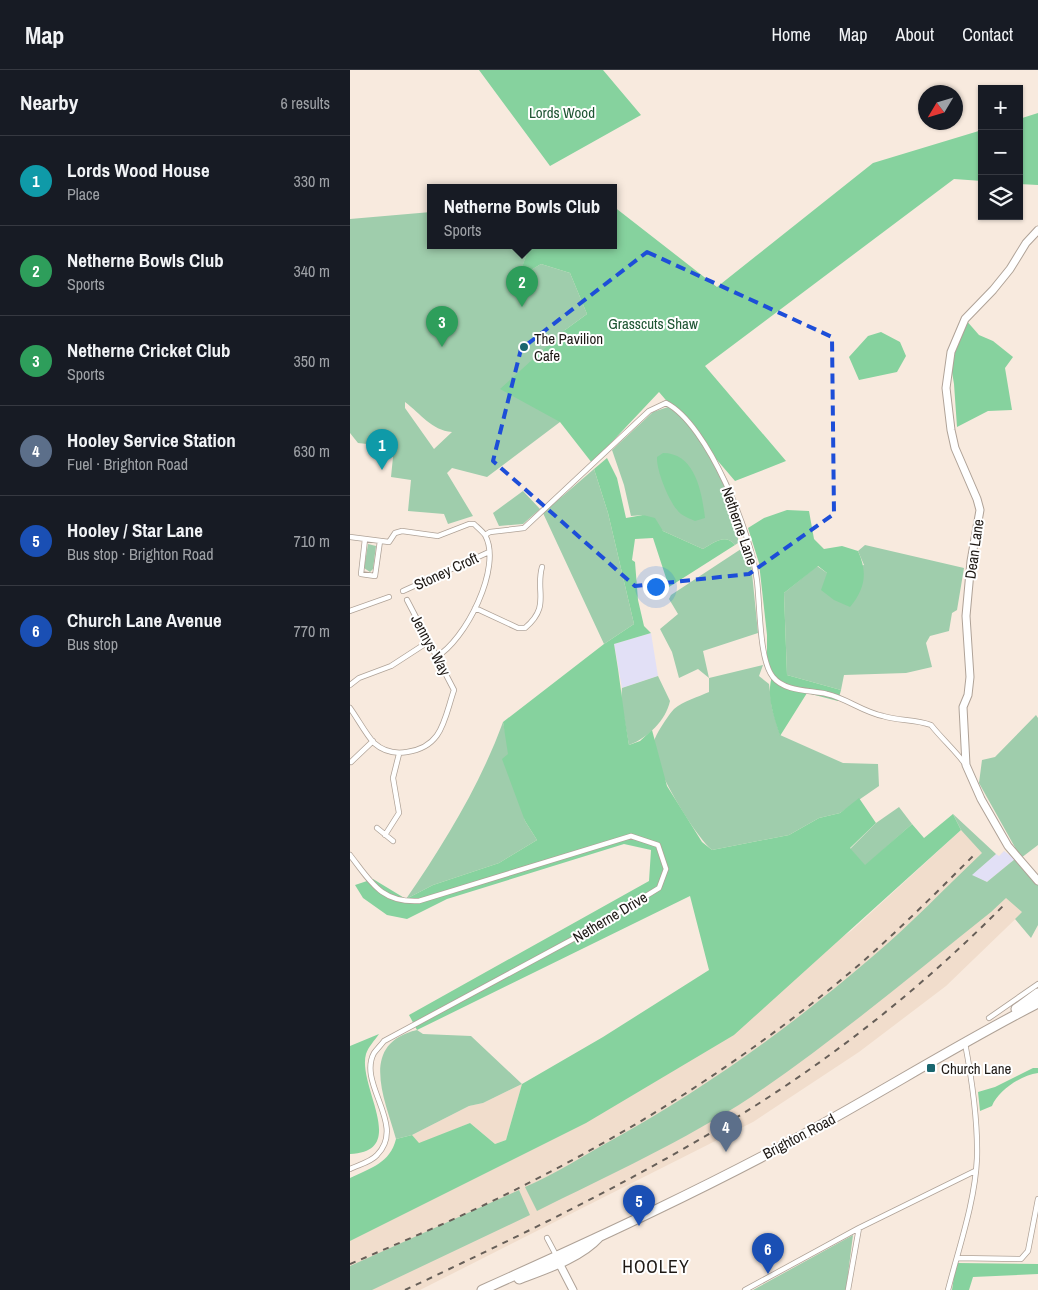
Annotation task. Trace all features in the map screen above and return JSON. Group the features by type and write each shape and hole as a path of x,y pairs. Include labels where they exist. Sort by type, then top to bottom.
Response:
{"highway":[{"name":"Brighton Road","path":"484,1289 508,1284 557,1259 592,1245 599,1237 820,1126 964,1042 991,1022 1038,993"},
{"name":"Brighton Road","path":"991,1022 1038,1003"}],"street":[{"name":"Dean Lane","path":"1038,230 1026,242 1010,269 966,319 951,352 946,388 955,448 977,498 980,510 971,561 966,616 970,677 968,695 963,707 966,765 981,799 1008,846 1038,881"},
{"name":"Netherne Lane","path":"485,535 490,532 524,528 649,411 666,404 677,409 699,434 722,474 747,542 757,579 762,641 773,677 784,685 828,694 882,716 931,725 945,744 956,751 966,765"},
{"path":"350,537 389,542 395,534 402,530 438,536 470,524 474,524 485,535 489,552 485,585 475,608 458,636 446,651 436,657"},
{"path":"365,539 361,574 375,576 380,541"},
{"name":"Stoney Croft","path":"403,591 489,552"},
{"path":"475,608 518,628 525,628 531,623 542,602 540,588 542,567"},
{"path":"350,610 389,597"},
{"name":"Jennys Way","path":"399,754 416,751 431,744 441,730 456,690 436,657 407,600"},
{"path":"350,685 359,678 391,666 428,642"},
{"path":"350,708 373,742 380,747 399,754 393,778 399,812 386,835"},
{"path":"351,762 373,742"},
{"path":"377,828 393,841"},
{"name":"Netherne Drive","path":"350,855 378,890 391,898 405,902 418,901 631,836 658,845 666,869 659,888 600,925 384,1041 373,1054 371,1074 386,1120 388,1133 386,1143 377,1156 350,1169"},
{"name":"Brighton Road","path":"991,1022 1038,984"},
{"path":"948,1290 972,1197 975,1171 976,1135 970,1070 964,1042"},
{"path":"745,1290 858,1228 975,1171"},
{"path":"957,1258 1021,1258 1028,1251 1038,1199"},
{"path":"848,1290 858,1228"},
{"path":"547,1238 573,1290"}],"highlighted area":[{"path":"647,252 832,337 834,514 749,574 635,586 493,461 521,349"}],"shaded area":[{"path":"651,633 658,676 622,688 614,644"},
{"path":"961,830 999,857 1004,851 1036,899 946,986 859,1052 753,1122 420,1290 350,1290 350,1228 536,1141 851,931"},
{"path":"1004,851 1015,859 987,882 971,875 996,854 999,856"},
{"path":"522,1084 506,1140 495,1144 470,1123 419,1144 412,1135 469,1106 483,1103"}],"green space":[{"name":"Lords Wood","path":"479,70 603,70 641,115 550,166"},
{"path":"1038,113 1038,185 1023,184 1023,118"},
{"name":"Grasscuts Shaw","path":"978,131 978,181 954,179 705,366 786,461 735,481 659,392 592,463 560,422 500,389 565,330 587,314 570,273 541,264 518,278 530,249 617,249 617,209 717,287 873,163"},
{"path":"427,212 427,249 530,249 519,277 541,264 570,273 587,314 565,330 560,422 487,477 452,468 447,473 473,516 448,524 444,514 408,511 411,480 391,477 394,447 358,443 350,433 350,219","holes":["405,402 438,428 452,432 434,449 405,408"]},
{"path":"965,319 979,335 993,341 1013,357 1005,368 1012,410 988,411 957,427 950,360"},
{"path":"881,332 900,342 906,356 897,372 859,380 849,357 868,336"},
{"path":"668,407 673,408 695,432 714,463 726,490 735,518 738,543 735,545 731,541 723,539 703,549 663,531 643,515 631,516 624,485 612,450 653,412"},
{"path":"663,453 674,455 690,467 699,486 705,518 695,521 688,518 681,514 672,503 664,487 657,463 657,457"},
{"path":"607,458 617,478 626,518 643,515 655,518 663,531 703,549 723,539 731,541 735,545 669,587 653,538 635,539 632,560 635,562 638,600 644,626 651,633 614,644 629,745 640,741 652,730 667,786 702,842 712,850 789,835 819,818 840,813 859,798 876,823 850,848 865,865 912,824 924,838 953,814 961,830 734,1035 586,1123 350,1241 350,1178 379,1164 389,1154 396,1139 412,1135 419,1143 470,1123 495,1144 506,1140 522,1084 603,1037 709,970 690,896 417,1030 409,1015 649,881 651,850 624,844 447,899 407,919 387,915 363,898 355,885 373,879 406,899 433,885 499,863 537,840 525,821 502,759 508,754 503,722 604,644 634,624 608,513 594,469"},
{"path":"594,469 608,513 634,624 604,644 543,513"},
{"path":"523,491 540,509 523,524 499,526 493,513"},
{"path":"787,510 809,511 814,539 824,549 842,546 858,551 864,574 862,587 850,607 834,600 821,590 827,573 818,566 784,593 787,675 841,690 838,701 807,693 780,736 770,697 773,674 767,659 767,635 759,563 748,528 764,518"},
{"path":"368,544 376,546 373,569 370,572 364,568"},
{"path":"865,545 964,568 957,610 952,613 949,631 930,636 926,643 932,667 906,673 844,675 841,690 787,675 784,593 817,566 827,573 864,565 858,551"},
{"path":"744,547 751,563 758,633 703,651 709,678 698,669 679,678 672,652 660,629 678,614 669,599 671,595"},
{"path":"763,665 759,676 769,684 772,708 780,735 843,763 878,764 879,786 840,813 819,818 789,835 712,850 696,831 667,784 660,769 653,745 662,726 674,709 686,701 709,692 709,678"},
{"path":"658,676 670,701 668,708 655,728 643,738 629,745 621,701 622,688"},
{"path":"1036,715 1038,718 1038,845 1021,858 979,783 982,760 995,757"},
{"path":"503,722 525,821 537,840 499,863 433,885 406,899 460,814 494,745"},
{"path":"899,807 912,824 865,866 850,849 876,823"},
{"path":"953,814 996,854 972,875 987,882 1015,859 1038,885 1038,925 1031,938 1015,919 1022,912 1006,898 873,1007 751,1097 673,1143 537,1211 525,1187 558,1171 714,1078 811,1008 914,919 982,853 961,830"},
{"path":"417,1030 423,1034 471,1036 522,1084 483,1103 469,1106 412,1135 396,1139 382,1091 380,1075 382,1060 387,1047 399,1037"},
{"path":"379,1034 367,1051 365,1067 377,1115 379,1130 377,1142 368,1150 350,1154 350,1046"},
{"path":"1033,1068 1038,1068 1038,1073 1018,1080 999,1095 992,1106 980,1111 978,1092 995,1087"},
{"path":"519,1190 530,1215 372,1290 350,1290 350,1266"},
{"path":"853,1235 846,1290 753,1290"},
{"path":"956,1263 1038,1264 1038,1274 973,1277 969,1290 952,1290"}],"railway":[{"path":"350,1264 473,1210 546,1174 629,1128 709,1078 786,1023 860,964 904,924 975,854"},
{"path":"405,1290 600,1194 677,1153 754,1107 830,1054 903,997 1005,904"}],"place":[{"name":"Netherne Bowls Club","path":"522,307"},
{"name":"Netherne Cricket Club","path":"442,347"},
{"name":"The Pavilion Cafe","path":"524,347"},
{"name":"Lords Wood House","path":"382,470"},
{"name":"Church Lane","path":"931,1068"},
{"name":"Hooley Service Station","path":"726,1152"},
{"name":"Hooley / Star Lane","path":"639,1226"},
{"name":"Church Lane Avenue","path":"768,1274"}],"district":[{"name":"HOOLEY","path":"656,1266"}]}
